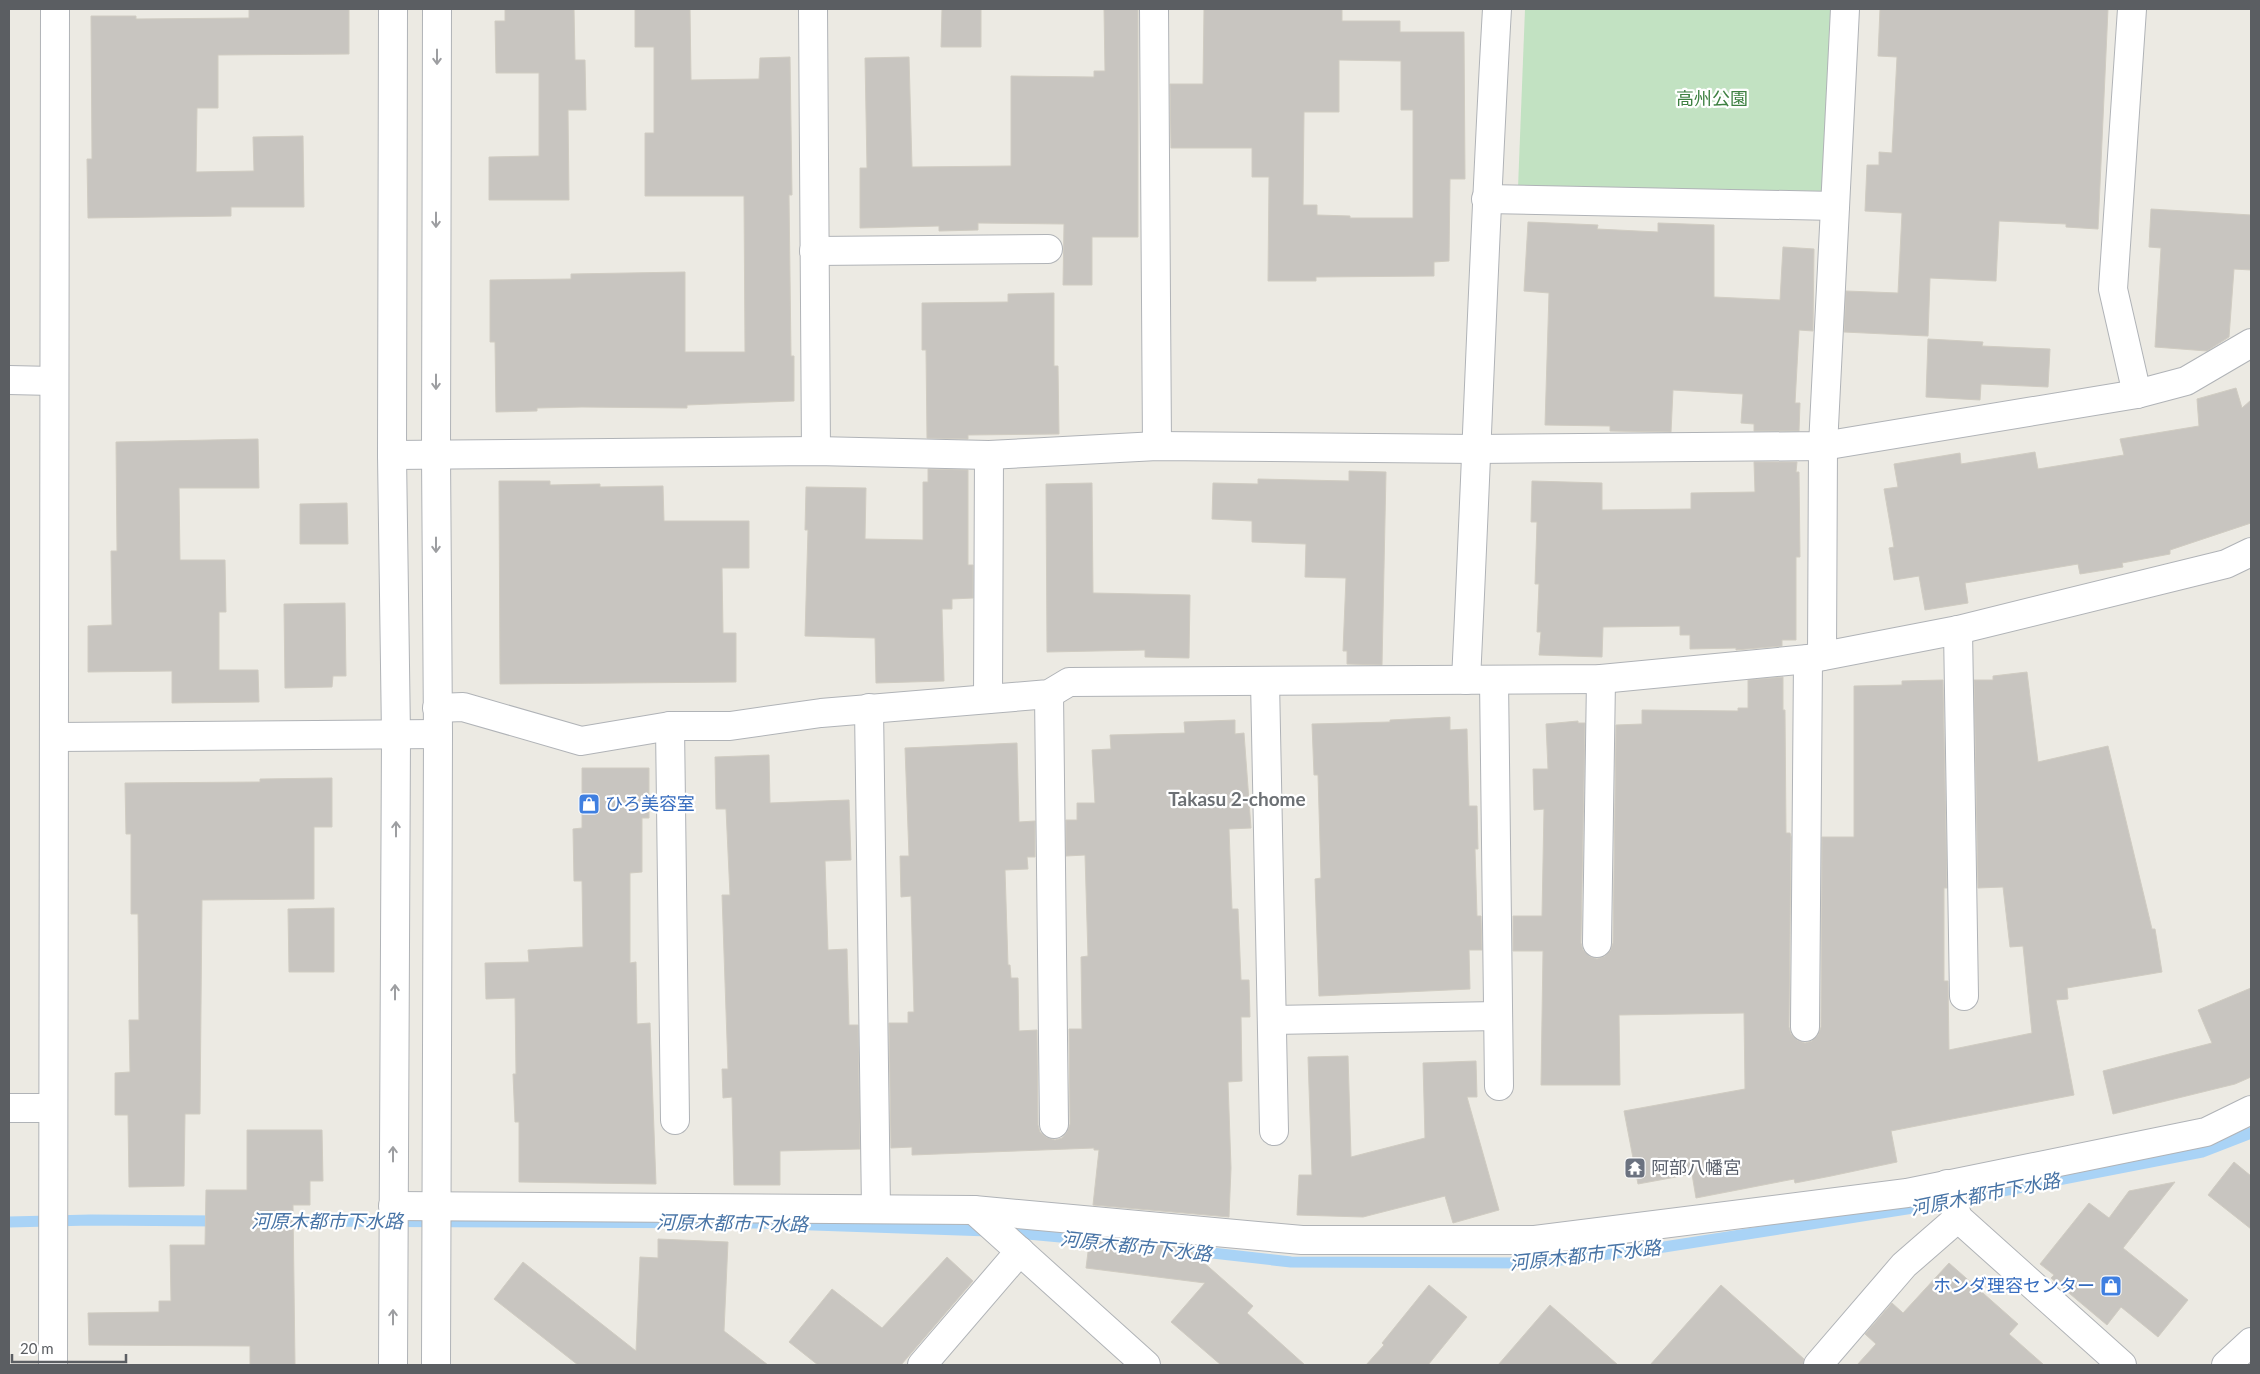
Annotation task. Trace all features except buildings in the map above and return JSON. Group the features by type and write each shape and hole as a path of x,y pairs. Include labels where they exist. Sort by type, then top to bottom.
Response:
{"street":[{"path":"53,1365 56,737 53,381 55,9"},
{"path":"393,9 392,455 396,736 393,1365"},
{"path":"436,1365 438,721 436,454 437,9"},
{"path":"813,9 816,451"},
{"path":"1154,9 1157,446"},
{"path":"1466,680 1486,200 1497,9"},
{"path":"1805,1027 1823,446 1845,9"},
{"path":"2132,9 2113,289 2137,394"},
{"path":"1486,200 1835,206"},
{"path":"814,251 1048,249"},
{"path":"392,455 816,451 989,455 1157,446 1477,449 1823,446 2137,394 2186,381 2251,343"},
{"path":"9,380 53,381"},
{"path":"988,699 989,455"},
{"path":"56,737 396,736 438,721 463,707 581,741 670,726 730,726 869,708 1049,694 1069,682 1602,679 1815,658 1958,630 2226,564 2251,552"},
{"path":"1958,630 1964,996"},
{"path":"1597,943 1602,679"},
{"path":"1494,680 1499,1086"},
{"path":"1265,681 1274,1131"},
{"path":"1049,694 1054,1124"},
{"path":"869,708 876,1209"},
{"path":"670,726 675,1120"},
{"path":"1272,1020 1498,1016"},
{"path":"9,1108 53,1108"},
{"path":"393,1206 974,1210 1302,1240 1535,1240 1907,1193 2206,1132 2251,1110"},
{"path":"1947,1184 1958,1218 2122,1365"},
{"path":"974,1210 1146,1365"},
{"path":"1818,1365 1904,1265 1958,1218"},
{"path":"922,1365 1020,1251"},
{"path":"2226,1365 2251,1342"}],"green space":[{"name":"高州公園","path":"1525,9 1834,9 1824,191 1518,188"}],"waterway":[{"name":"河原木都市下水路","path":"1177,1249 1291,1262 1537,1263 1664,1247 1926,1206 2202,1152 2251,1133"},
{"name":"河原木都市下水路","path":"9,1222 91,1220 219,1221"},
{"name":"河原木都市下水路","path":"278,1221 758,1223 989,1231"},
{"name":"河原木都市下水路","path":"1005,1232 1104,1241"}],"place":[{"name":"ひろ美容室","path":"589,804"},
{"name":"阿部八幡宮","path":"1635,1168"},
{"name":"ホンダ理容センター","path":"2111,1286"}],"district":[{"name":"Takasu 2-chome","path":"1237,799"}]}
